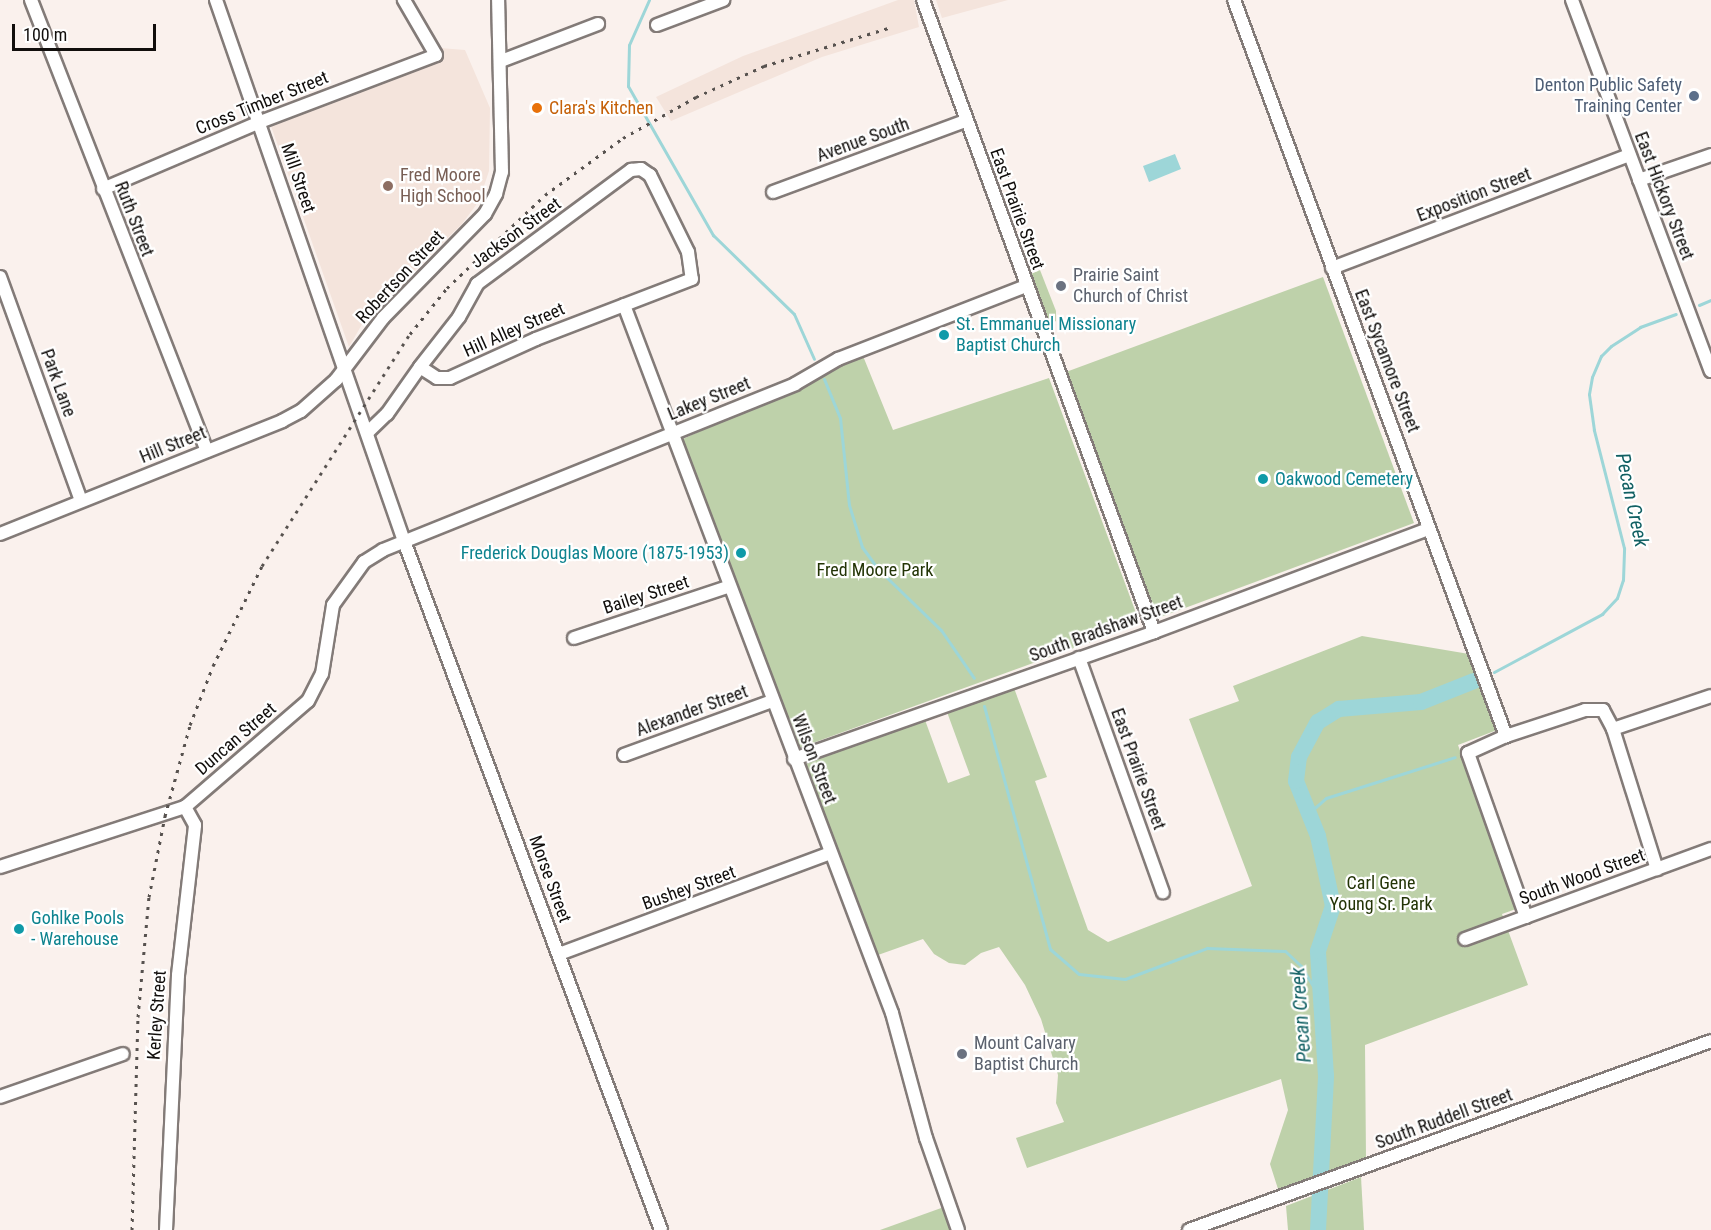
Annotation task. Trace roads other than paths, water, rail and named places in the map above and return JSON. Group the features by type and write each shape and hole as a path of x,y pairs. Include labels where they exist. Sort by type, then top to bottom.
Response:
{"street":[{"name":"Ruth Street","path":"31,0 207,451"},
{"name":"Mill Street","path":"216,0 367,433"},
{"name":"Cross Timber Street","path":"103,189 260,122 436,55 404,0"},
{"name":"Robertson Street","path":"345,368 383,318 485,214 496,194 502,172 498,0"},
{"path":"657,25 723,0"},
{"name":"East Prairie Street","path":"923,0 965,121 1154,632"},
{"name":"East Sycamore Street","path":"1234,0 1506,736"},
{"name":"East Hickory Street","path":"1572,0 1711,371"},
{"path":"501,61 597,24"},
{"name":"Avenue South","path":"773,192 965,121"},
{"name":"Exposition Street","path":"1332,268 1629,155"},
{"path":"1639,180 1711,155"},
{"name":"Hill Alley Street","path":"420,367 437,378 450,378 692,279 688,252 676,223 650,175 641,169"},
{"name":"Jackson Street","path":"367,433 387,414 459,317 477,284 631,170 641,169"},
{"name":"Park Lane","path":"0,277 81,501"},
{"name":"Lakey Street","path":"404,541 795,384 838,359 1026,286"},
{"name":"Wilson Street","path":"624,305 892,1013 926,1138 958,1230"},
{"name":"Hill Street","path":"0,534 301,411 345,368"},
{"name":"Morse Street","path":"367,433 404,541 661,1230"},
{"name":"South Bradshaw Street","path":"794,759 1154,632 1428,528"},
{"name":"Duncan Street","path":"0,867 185,807 308,701 322,674 327,626 338,597 364,562 404,541"},
{"name":"Bailey Street","path":"574,638 730,586"},
{"name":"East Prairie Street","path":"1079,658 1163,892"},
{"path":"1613,729 1711,696"},
{"name":"Alexander Street","path":"624,755 772,701"},
{"path":"1526,917 1468,753 1506,736 1593,708 1603,710 1613,729 1657,869"},
{"name":"Kerley Street","path":"166,1230 178,975 195,825 185,807"},
{"name":"South Wood Street","path":"1465,939 1711,849"},
{"name":"Bushey Street","path":"559,954 831,853"},
{"name":"South Ruddell Street","path":"1189,1230 1711,1041"},
{"path":"0,1097 123,1054"}],"water":[{"path":"1175,154 1181,169 1149,182 1143,166"}],"waterway":[{"path":"649,0 629,45 628,86 713,235 794,314 814,359"},
{"name":"Pecan Creek","path":"1699,305 1711,300"},
{"name":"Pecan Creek","path":"1494,672 1602,614 1617,598 1623,580 1624,548 1594,430 1589,394 1592,377 1601,356 1611,346 1640,327 1676,314"},
{"path":"824,379 840,418 849,505 862,547 879,570 941,630 974,678"},
{"name":"Pecan Creek","path":"1318,1230 1326,1076 1318,951 1333,906 1318,836 1296,781 1299,757 1318,722 1339,709 1421,702 1474,681"},
{"path":"984,706 1050,949 1079,974 1125,979 1207,948 1285,951 1301,966 1321,999"},
{"path":"1310,812 1326,798 1455,757"}],"railway":[{"path":"132,1230 138,1017 149,897 165,816 190,725 213,666 262,566 410,334 447,288 545,195 623,138 696,97 764,66 888,28"}],"place":[{"name":"Denton Public Safety Training Center","path":"1694,96"},
{"name":"Clara's Kitchen","path":"537,108"},
{"name":"Fred Moore High School","path":"388,186"},
{"name":"Prairie Saint Church of Christ","path":"1061,286"},
{"name":"St. Emmanuel Missionary Baptist Church","path":"944,335"},
{"name":"Oakwood Cemetery","path":"1263,479"},
{"name":"Frederick Douglas Moore (1875-1953)","path":"741,553"},
{"name":"Gohlke Pools - Warehouse","path":"19,929"},
{"name":"Mount Calvary Baptist Church","path":"962,1054"}],"park label":[{"name":"Fred Moore Park","path":"875,570"},
{"name":"Carl Gene Young Sr. Park","path":"1381,894"}]}
